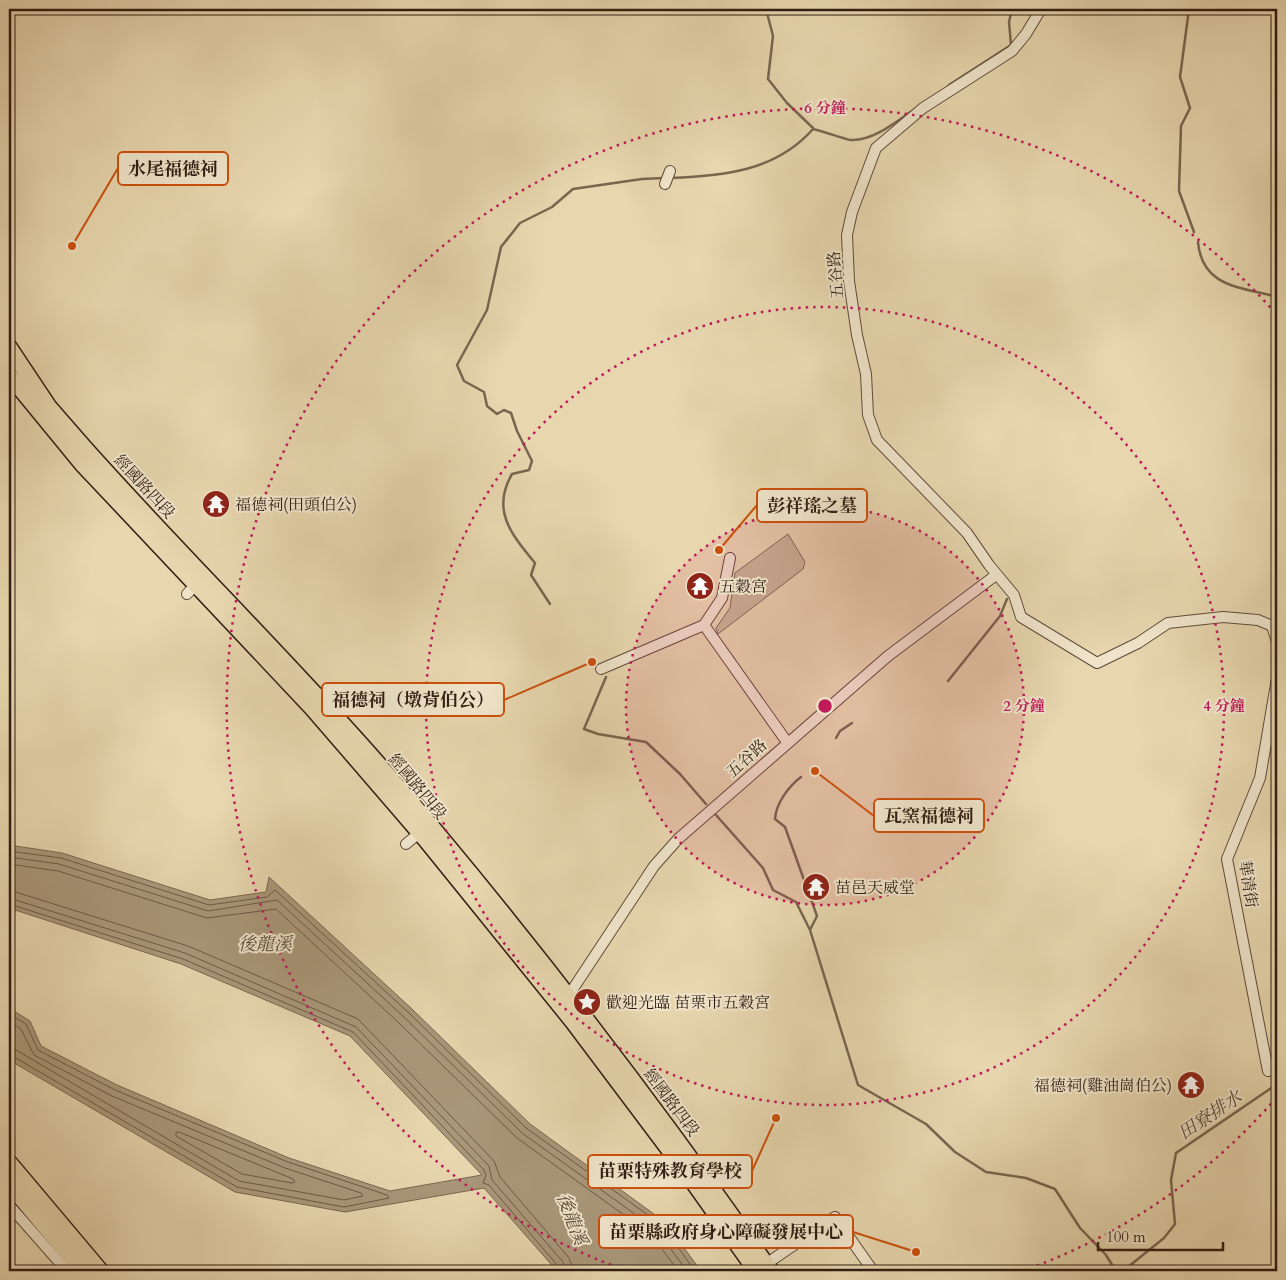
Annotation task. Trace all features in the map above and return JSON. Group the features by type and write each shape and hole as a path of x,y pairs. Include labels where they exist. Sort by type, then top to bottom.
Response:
{"highway":[{"path":"9,1163 100,1271"},
{"path":"9,1183 83,1271"}],"main road":[{"name":"經國路四段","path":"9,348 49,406 196,584"},
{"name":"經國路四段","path":"9,375 82,464 196,584 315,693 565,1001 688,1175 764,1269"}],"street":[{"name":"五谷路","path":"1041,9 1026,34 1012,51 923,108 876,148 852,212 847,235 849,281 857,335 866,374 868,415 877,440 966,532 996,575 1014,595 1021,617 1097,663 1138,643 1168,622 1208,617 1258,620 1272,626 1277,642"},
{"path":"665,184 670,171"},
{"path":"601,669 704,625 722,598 730,558"},
{"name":"五谷路","path":"565,1001 654,866 678,839 888,656 996,575"},
{"path":"704,625 788,742"},
{"name":"華清街","path":"1268,1070 1227,859 1260,778 1277,678"},
{"path":"406,844 424,829"},
{"path":"9,1205 67,1271"},
{"path":"764,1269 835,1217 873,1271"}],"shaded area":[{"path":"788,534 805,562 803,569 718,634 716,628 730,608 735,573"}],"water":[{"name":"後龍溪","path":"9,845 62,853 210,900 266,892 269,877 412,1009 530,1124 665,1222 701,1271 557,1271 484,1188 345,1212 235,1192 16,1064 9,1058 9,1008 30,1021 41,1046 117,1085 289,1158 390,1191 482,1175 350,1036 181,964 9,908"}],"waterway":[{"path":"766,9 773,36 768,79 787,103 813,128"},
{"path":"949,85 1011,45 1009,22 1012,9"},
{"path":"1189,9 1180,77 1190,108 1181,126 1179,191 1194,232"},
{"path":"670,178 729,173 766,162 783,154 813,129 851,140 867,138 912,111"},
{"path":"550,604 531,575 535,563 512,532 504,510 503,499 512,474 529,470 532,461 517,431 511,413 504,410 497,414 487,406 484,392 464,381 457,365 487,310 501,247 520,223 552,207 573,189 642,179 664,178"},
{"path":"1198,242 1201,257 1207,269 1216,277 1238,287 1277,297"},
{"path":"948,681 1000,616 1007,599"},
{"path":"606,677 584,729 598,734 646,742 680,774 706,804"},
{"path":"836,738 840,731 852,723"},
{"path":"801,777 784,795 775,819 785,827 817,916 810,930"},
{"path":"716,815 763,868 773,890 796,902 810,930 858,1085 926,1124 955,1152 986,1172 1026,1178 1055,1189 1080,1228 1106,1255 1116,1271"},
{"name":"田寮排水","path":"1123,1271 1164,1238 1175,1224 1171,1180 1176,1153 1277,1084"}],"place":[{"name":"水尾福德祠","path":"72,246"},
{"name":"福德祠(田頭伯公)","path":"216,504"},
{"name":"彭祥瑤之墓","path":"719,550"},
{"name":"五穀宮","path":"700,586"},
{"name":"福德祠（墩背伯公）","path":"592,662"},
{"name":"瓦窯福德祠","path":"815,771"},
{"name":"苗邑天威堂","path":"816,887"},
{"name":"歡迎光臨 苗栗市五穀宮","path":"587,1002"},
{"name":"福德祠(雞油崗伯公)","path":"1191,1085"},
{"name":"苗栗特殊教育學校","path":"776,1118"},
{"name":"苗栗縣政府身心障礙發展中心","path":"916,1252"}]}
